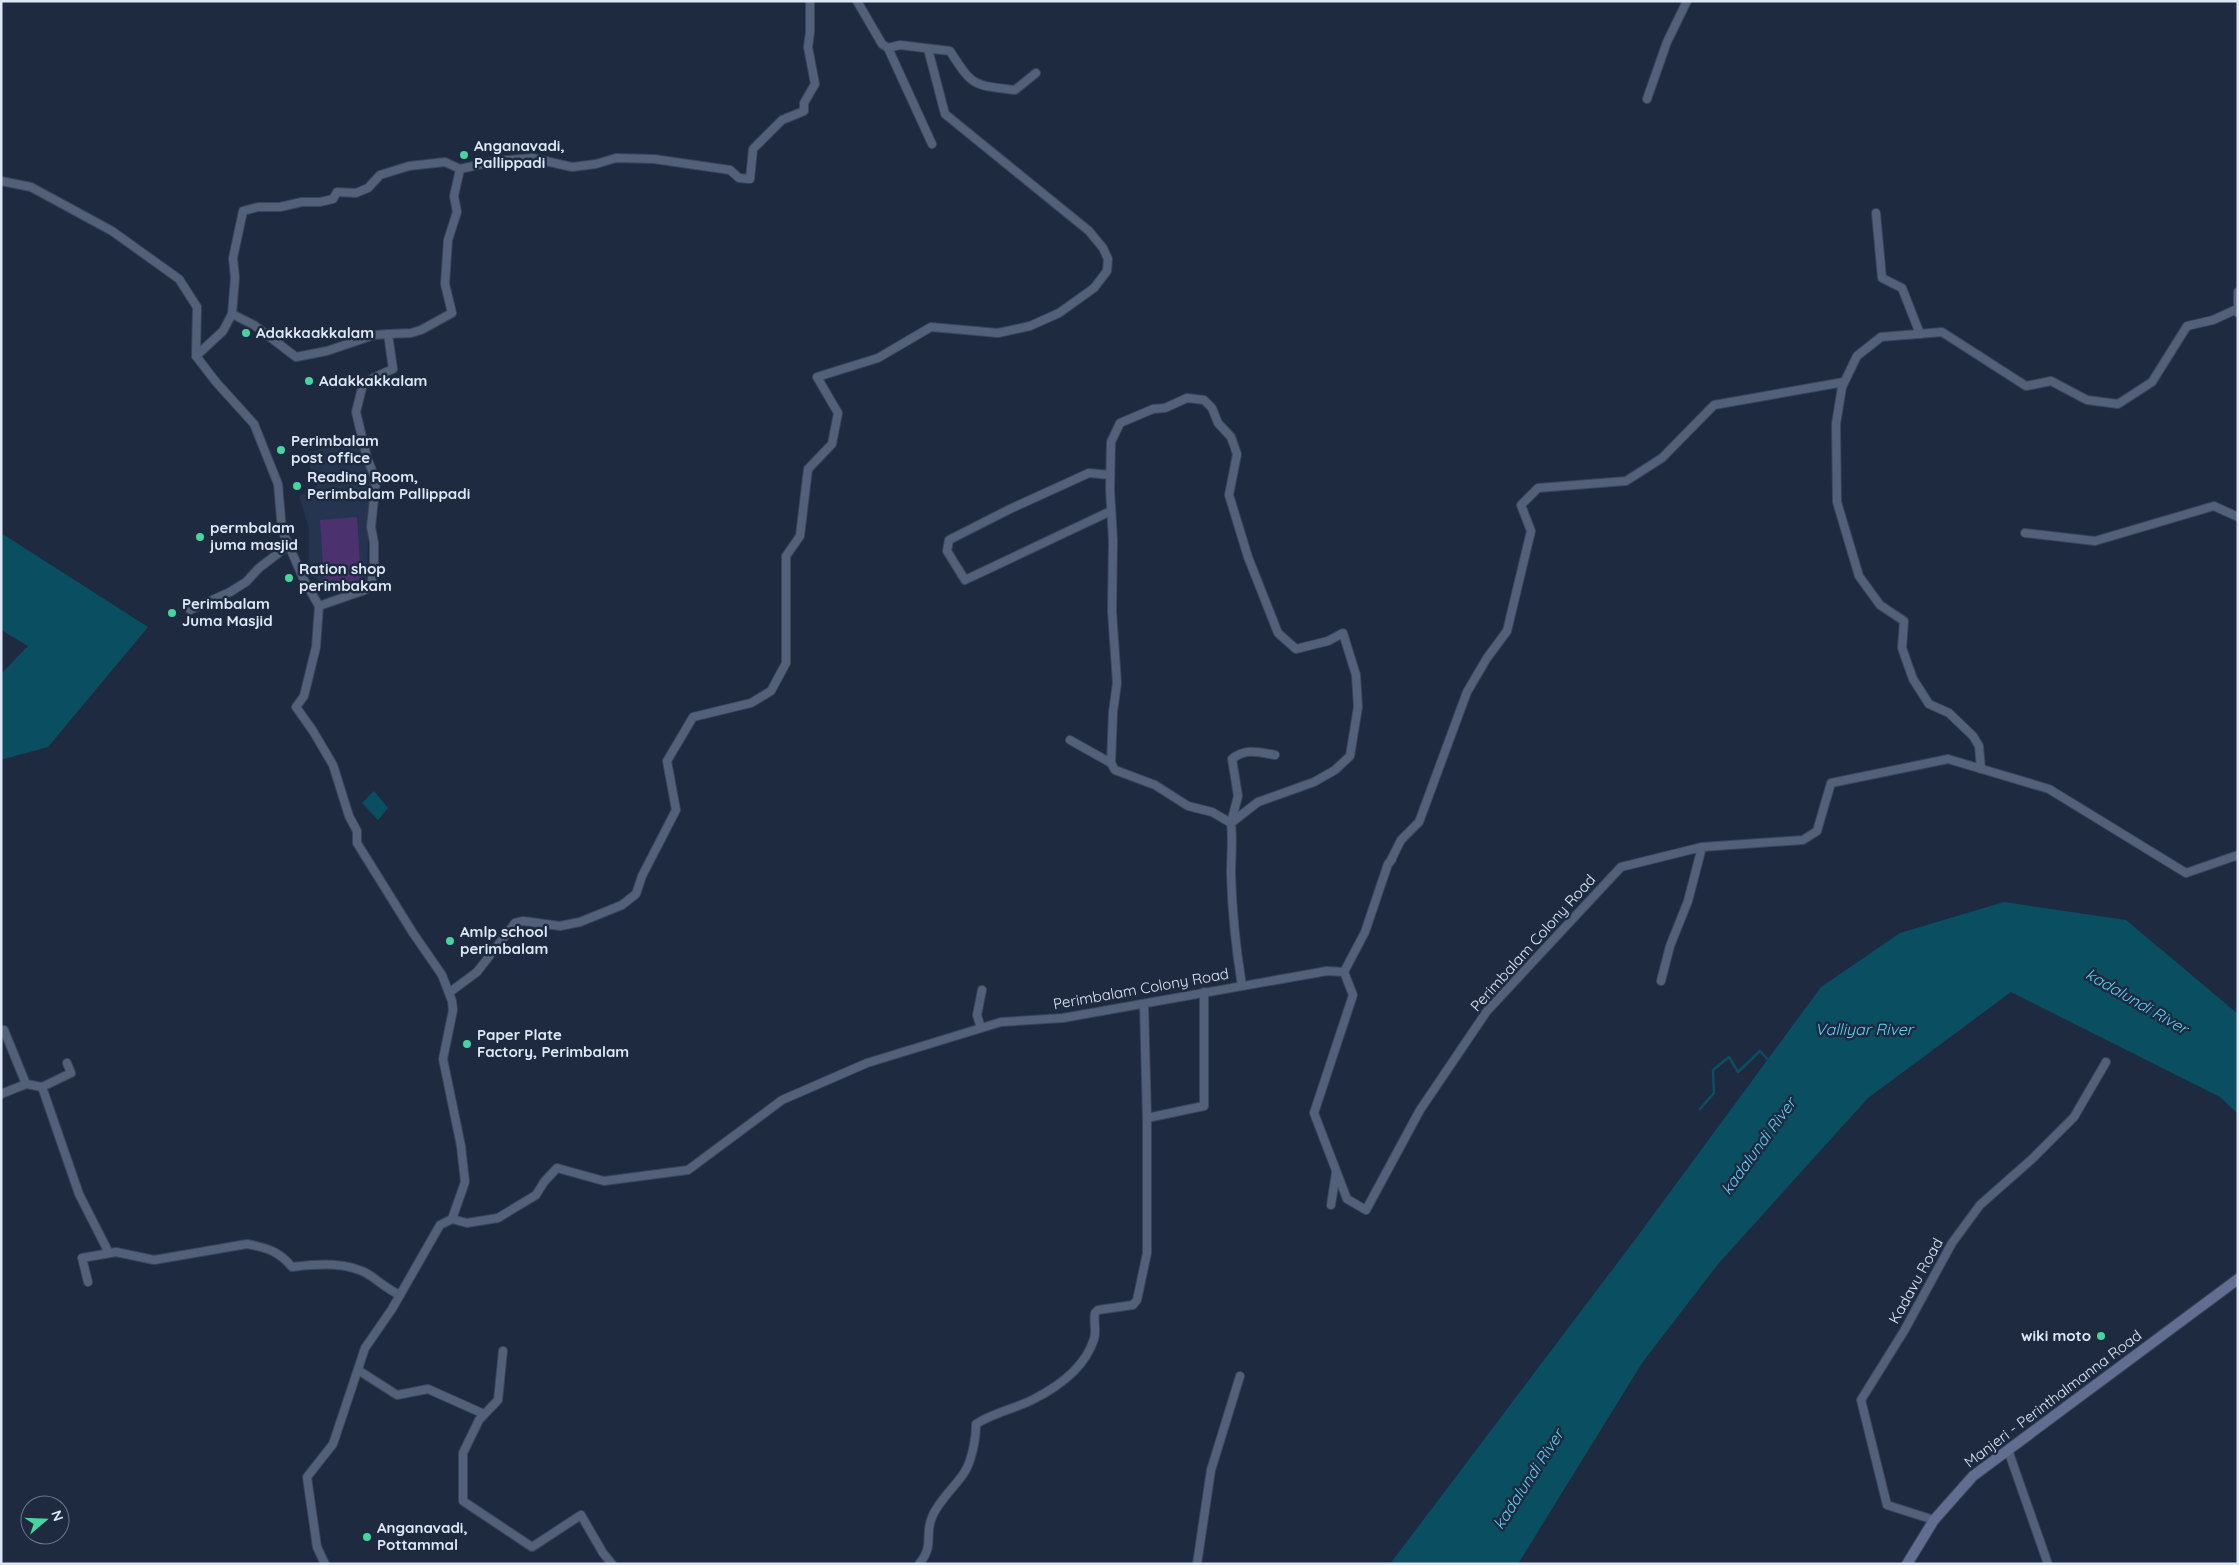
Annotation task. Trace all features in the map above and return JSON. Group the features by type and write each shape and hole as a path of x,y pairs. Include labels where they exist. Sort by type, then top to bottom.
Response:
{"main road":[{"name":"Manjeri - Perinthalmanna Road","path":"1907,1564 1934,1520 1974,1476 2238,1279"}],"street":[{"path":"196,356 223,331 232,314 236,278 233,258 243,210 258,206 280,207 302,202 320,202 333,199 336,192 356,193 368,188 380,175 409,166 445,162 460,169 496,160 532,158 572,167 596,164 616,158 654,159 730,170 738,178 750,179 752,149 782,120 804,111 804,103 815,84 808,47 810,1"},
{"path":"857,1 882,44 888,48 932,144"},
{"path":"1647,99 1667,42 1687,1"},
{"path":"888,48 900,45 950,51 967,78 982,86 1015,90 1036,73"},
{"path":"450,992 477,972 515,923 523,922 560,926 580,922 622,905 636,894 642,876 676,810 667,761 693,717 751,703 771,691 786,663 786,556 800,536 808,469 832,444 838,413 817,377 878,358 931,327 998,333 1030,326 1059,313 1094,288 1107,271 1108,259 1103,248 1089,231 945,114 928,49"},
{"path":"232,314 254,325 296,357 328,351 374,335 410,333 444,319 452,313 445,284 448,240 457,212 454,196 460,169"},
{"path":"1,180 31,188 112,231 179,279 196,307 196,356 216,382 254,424 278,484 282,530 304,580 319,606 316,647 304,696 296,707 314,730 333,765 349,816 357,831 357,843 413,933 442,975 450,992 453,1010 442,1059 461,1146 465,1182 452,1219 440,1225 400,1295 365,1348 333,1444 307,1477 316,1547 325,1564"},
{"path":"1876,213 1882,278 1902,288 1920,334"},
{"path":"1981,769 1979,746 1973,736 1949,712 1929,704 1913,679 1902,648 1904,621 1880,604 1859,576 1837,502 1836,424 1844,382 1857,356 1881,337 1942,332 2026,386 2051,381 2087,400 2118,404 2152,382 2187,326 2213,320 2237,311 2238,292"},
{"path":"319,606 370,587 374,572 374,543 371,527 376,480 367,458 356,412 363,384 375,376 393,369 388,334"},
{"path":"1344,972 1365,932 1390,862 1400,840 1419,822 1466,692 1508,631 1531,530 1521,505 1538,488 1626,481 1662,458 1714,405 1844,382"},
{"path":"1111,764 1113,712 1117,683 1112,611 1111,442 1120,423 1153,409 1165,408 1187,398 1204,400 1212,408 1218,423 1231,437 1237,454 1229,495 1248,557 1278,633 1296,649 1328,641 1343,633 1356,675 1358,707 1350,756 1335,770 1314,782 1258,802 1231,823"},
{"path":"1110,475 1089,473 1010,508 949,540 947,551 965,580 1112,511"},
{"path":"2024,533 2095,541 2214,506 2238,517"},
{"path":"190,610 230,592 246,582 259,568 289,544"},
{"path":"1070,740 1111,764 1115,770 1155,785 1188,806 1212,812 1231,823"},
{"path":"1242,986 1235,941 1231,872 1233,841 1231,823 1238,796 1232,759 1240,753 1252,751 1274,755"},
{"name":"Perimbalam Colony Road","path":"452,1219 467,1223 498,1218 536,1195 544,1182 557,1168 604,1181 688,1170 782,1100 867,1063 1001,1022 1063,1018 1327,971 1344,972 1353,995 1314,1113 1347,1200 1366,1210 1420,1110 1487,1011 1621,867 1702,846 1803,840 1817,831 1831,782 1948,759 2049,789 2186,873 2238,855"},
{"path":"1661,981 1670,946 1688,901 1702,846"},
{"path":"1390,862 1398,852"},
{"path":"981,1028 977,1015 982,990"},
{"path":"1147,1118 1204,1106 1204,992"},
{"path":"919,1564 929,1547 929,1527 932,1516 964,1472 974,1440 976,1424 987,1417 1031,1400 1060,1383 1078,1367 1094,1340 1095,1313 1098,1310 1133,1305 1136,1300 1148,1253 1146,1226 1147,1118 1144,1005"},
{"path":"4,1030 26,1084"},
{"name":"Kadavu Road","path":"1934,1520 1887,1505 1861,1400 1904,1332 1952,1243 1980,1205 2032,1159 2074,1117 2106,1062"},
{"path":"1,1094 26,1084 42,1087 71,1072 67,1063"},
{"path":"42,1087 79,1194 110,1253"},
{"path":"1331,1205 1336,1172"},
{"path":"88,1282 82,1258 116,1252 154,1260 247,1244 282,1255 292,1267 322,1265 350,1267 370,1275 385,1288 400,1295"},
{"path":"503,1351 498,1400 479,1420 463,1453 462,1501 532,1547 580,1515 603,1553 612,1564"},
{"path":"358,1370 397,1395 428,1389 484,1414"},
{"path":"1197,1564 1210,1470 1240,1376"},
{"path":"2008,1450 2048,1564"}],"shaded area":[{"path":"358,436 373,485 368,537 367,584 328,592 309,570 309,528 299,496 317,486 305,454"},
{"path":"357,517 361,581 324,584 320,520"}],"water":[{"path":"1,533 148,627 48,747 4,759 1,759 1,674 28,646 1,630"},
{"path":"374,791 388,808 378,820 362,803"},
{"name":"Valliyar River","path":"2004,902 2126,920 2238,1014 2238,1114 2220,1097 2011,992 1868,1098 1718,1264 1642,1363 1518,1564 1390,1564 1637,1237 1821,987 1900,933"}],"waterway":[{"path":"1700,1109 1714,1093 1713,1070 1729,1057 1738,1072 1760,1051 1769,1061"}],"place":[{"name":"Anganavadi, Pallippadi","path":"464,155"},
{"name":"Adakkaakkalam","path":"246,333"},
{"name":"Adakkakkalam","path":"309,381"},
{"name":"Perimbalam post office","path":"281,450"},
{"name":"Reading Room, Perimbalam Pallippadi","path":"297,486"},
{"name":"permbalam juma masjid","path":"200,537"},
{"name":"Ration shop perimbakam","path":"289,578"},
{"name":"Perimbalam Juma Masjid","path":"172,613"},
{"name":"Amlp school perimbalam","path":"450,941"},
{"name":"Paper Plate Factory, Perimbalam","path":"467,1044"},
{"name":"wiki moto","path":"2101,1336"},
{"name":"Anganavadi, Pottammal","path":"367,1537"}],"water label":[{"name":"kadalundi River","path":"2137,1001"},
{"name":"kadalundi River","path":"1758,1146"},
{"name":"kadalundi River","path":"1528,1479"}]}
